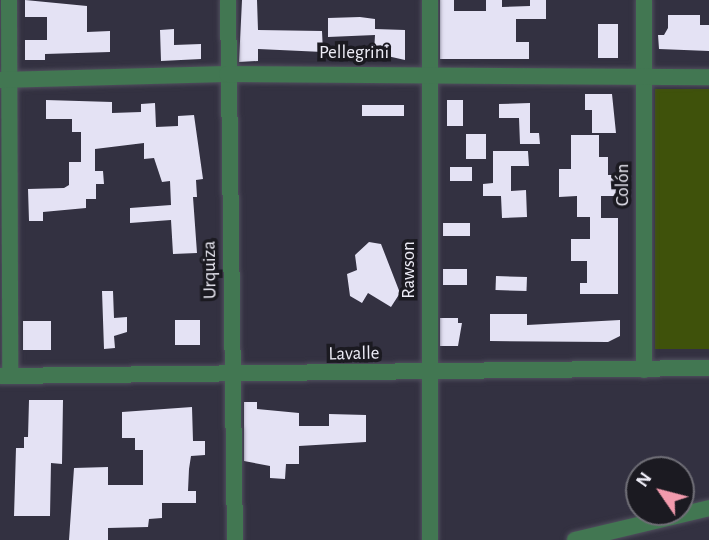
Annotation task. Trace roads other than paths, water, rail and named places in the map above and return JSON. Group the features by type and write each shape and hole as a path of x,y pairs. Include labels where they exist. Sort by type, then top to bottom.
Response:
{"street":[{"path":"5,376 5,80 9,0"},
{"name":"Urquiza","path":"228,0 234,540"},
{"name":"Rawson","path":"430,0 430,540"},
{"name":"Colón","path":"644,0 644,370"},
{"name":"Pellegrini","path":"5,80 227,74 709,77"},
{"name":"Lavalle","path":"5,376 429,374 709,368"},
{"path":"575,540 709,508"}]}
